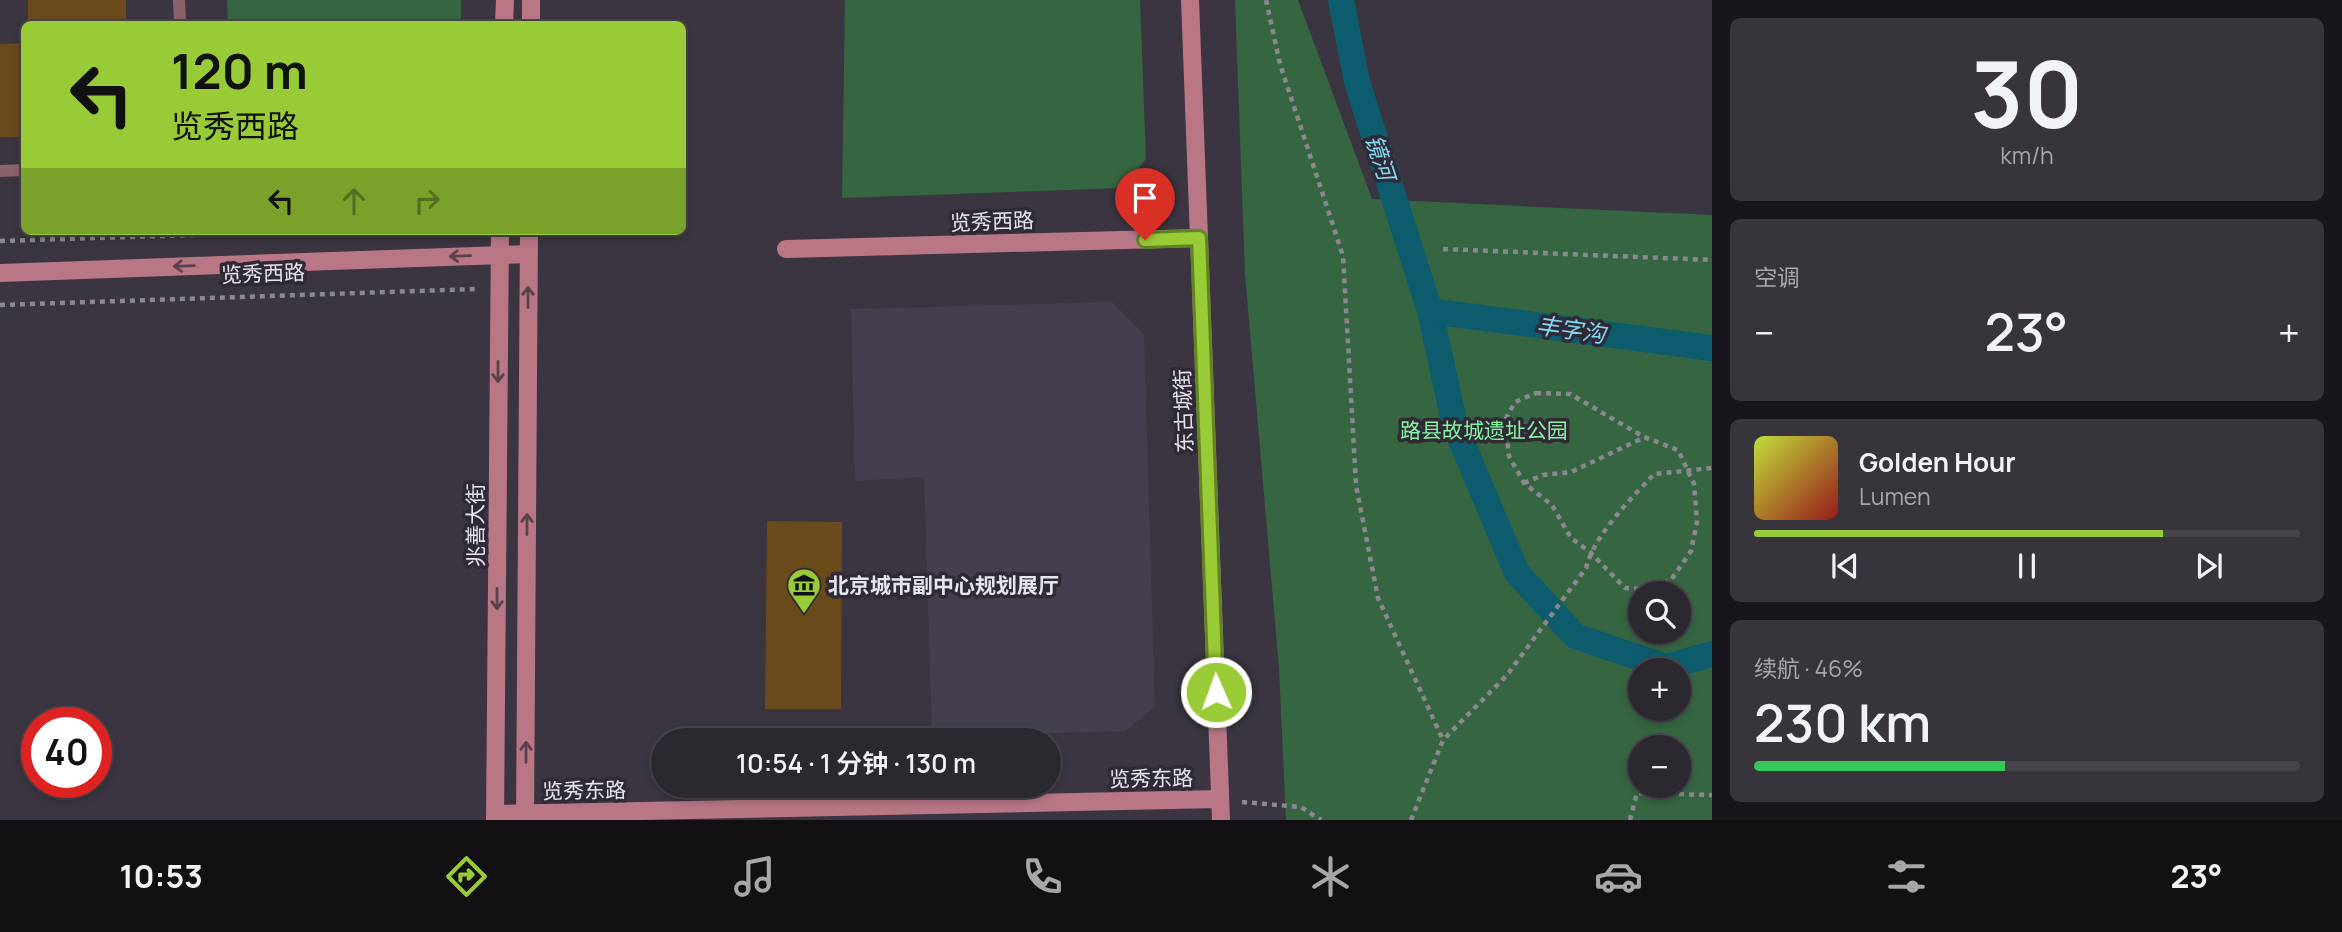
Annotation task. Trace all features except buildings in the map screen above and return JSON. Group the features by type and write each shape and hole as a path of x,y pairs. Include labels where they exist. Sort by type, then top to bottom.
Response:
{"street":[{"path":"505,0 505,21"},
{"path":"531,0 531,21"},
{"name":"东古城街","path":"1190,0 1220,820"},
{"name":"兆善大街","path":"495,817 500,235"},
{"path":"525,817 529,235"},
{"name":"览秀西路","path":"786,249 1199,238"},
{"name":"览秀西路","path":"0,273 528,254"},
{"name":"览秀东路","path":"495,817 1220,799"}],"lane":[{"path":"179,0 180,21"},
{"path":"0,171 21,170"}],"path":[{"path":"1266,0 1280,64 1343,256 1356,485 1378,598 1443,740"},
{"name":"览秀西路","path":"0,241 194,235"},
{"path":"1443,249 1712,260"},
{"name":"览秀西路","path":"0,305 499,288"},
{"path":"1536,393 1570,394 1644,437 1678,450 1689,470 1695,484 1698,522 1691,551 1671,580 1645,589 1625,588 1590,552 1571,538 1552,505 1524,483 1510,456 1505,420 1515,402 1536,393"},
{"path":"1524,483 1543,475 1571,472 1644,437"},
{"path":"1411,820 1443,740 1507,675 1586,568 1590,552 1626,504 1654,474 1712,468"},
{"path":"1630,820 1637,793 1712,795"},
{"path":"1220,799 1301,807 1321,820"}],"shaded area":[{"path":"1112,302 1144,334 1155,707 1125,731 1061,733 1061,728 932,728 924,477 855,481 851,309"}],"green space":[{"path":"227,0 461,0 461,21 228,21"},
{"path":"845,0 1140,0 1146,159 1123,188 842,198"},
{"name":"路县故城遗址公园","path":"1235,0 1298,0 1372,199 1712,215 1712,820 1286,820 1279,668 1245,274"}],"waterway":[{"name":"镜河","path":"1341,0 1357,82 1430,311 1455,426 1517,573 1575,636 1666,667 1712,654"},
{"name":"丰字沟","path":"1430,311 1712,348"}],"place":[{"name":"北京城市副中心规划展厅","path":"804,615"}],"route":[{"path":"1145,240 1199,238 1216,692"}]}
